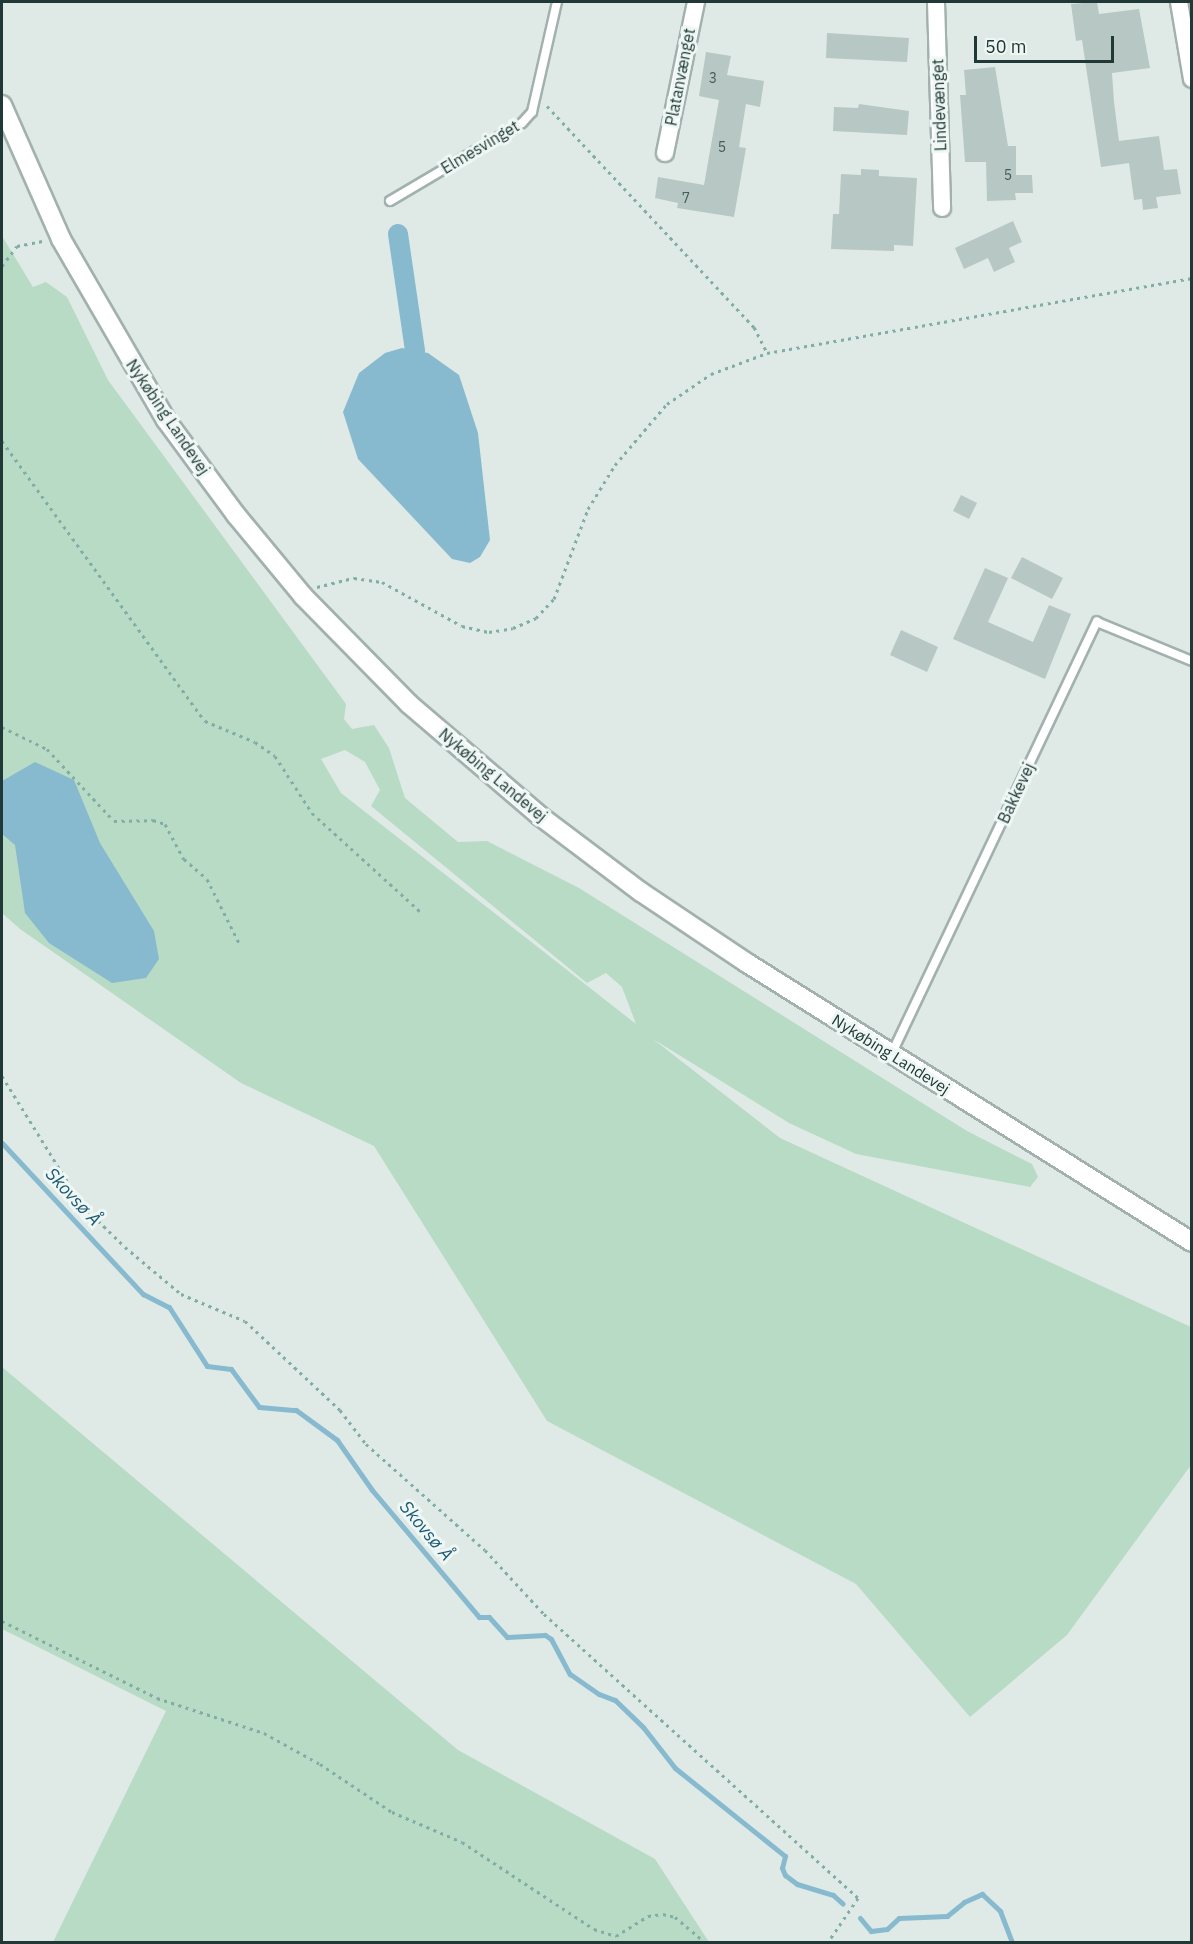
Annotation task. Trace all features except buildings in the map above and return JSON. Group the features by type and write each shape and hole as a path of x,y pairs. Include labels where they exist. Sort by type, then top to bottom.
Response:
{"main road":[{"name":"Nykøbing Landevej","path":"2,105 61,239 166,420 236,516 303,596 408,704 540,816 651,898 891,1055 1191,1242"}],"street":[{"name":"Platanvænget","path":"665,153 696,2"},
{"name":"Lindevænget","path":"936,2 942,208"},
{"path":"1179,2 1191,79"}],"lane":[{"name":"Elmesvinget","path":"390,201 522,123 532,112 539,97 557,2"},
{"name":"Bakkevej","path":"891,1055 1098,622 1191,661"}],"path":[{"path":"539,97 754,327 767,353"},
{"path":"2,266 16,246 61,239"},
{"path":"303,596 323,583 354,578 382,582 462,626 489,632 513,628 536,618 554,599 593,500 615,465 667,404 711,374 767,353 1191,278"},
{"path":"2,441 205,721 255,742 275,756 312,813 422,913"},
{"path":"2,727 47,749 114,820 153,820 165,824 184,859 207,879 240,945"},
{"path":"2,1076 82,1205 181,1294 244,1322 340,1410 366,1444 485,1550 544,1614 858,1898 828,1942"},
{"path":"2,1621 157,1698 264,1733 320,1764 392,1812 462,1842 594,1929 616,1936 648,1916 663,1914 675,1917 705,1942"}],"green space":[{"path":"2,236 33,287 46,282 67,297 108,380 346,704 344,719 352,729 374,725 389,748 405,798 458,842 487,841 579,888 967,1131 1032,1164 1038,1177 1030,1187 856,1154 789,1123 653,1039 780,1138 1191,1327 1191,1465 1067,1635 970,1717 856,1584 547,1421 374,1146 241,1083 20,929 2,913","holes":["345,750 365,762 380,790 371,806 587,983 606,973 622,987 636,1024 341,793 321,759"]},
{"path":"2,1367 458,1750 655,1859 709,1942 53,1942 166,1711 2,1629"}],"water":[{"path":"402,348 428,353 459,375 478,433 490,540 480,557 470,563 452,559 358,459 343,412 359,373 385,353"},
{"path":"35,762 74,780 100,843 154,931 159,959 146,978 112,983 49,943 25,913 15,845 2,834 2,781"}],"waterway":[{"path":"398,234 415,351"},
{"name":"Skovsø Å","path":"2,1143 143,1294 169,1307 207,1366 231,1369 259,1407 296,1410 337,1440 372,1490 479,1617 489,1617 507,1637 545,1635 551,1639 570,1674 599,1694 615,1700 643,1727 675,1768 785,1856 782,1868 785,1875 797,1884 833,1895 843,1904"},
{"name":"Skovsø Å","path":"860,1918 871,1931 887,1929 899,1918 947,1916 964,1902 982,1894 1000,1911 1012,1942"}]}
